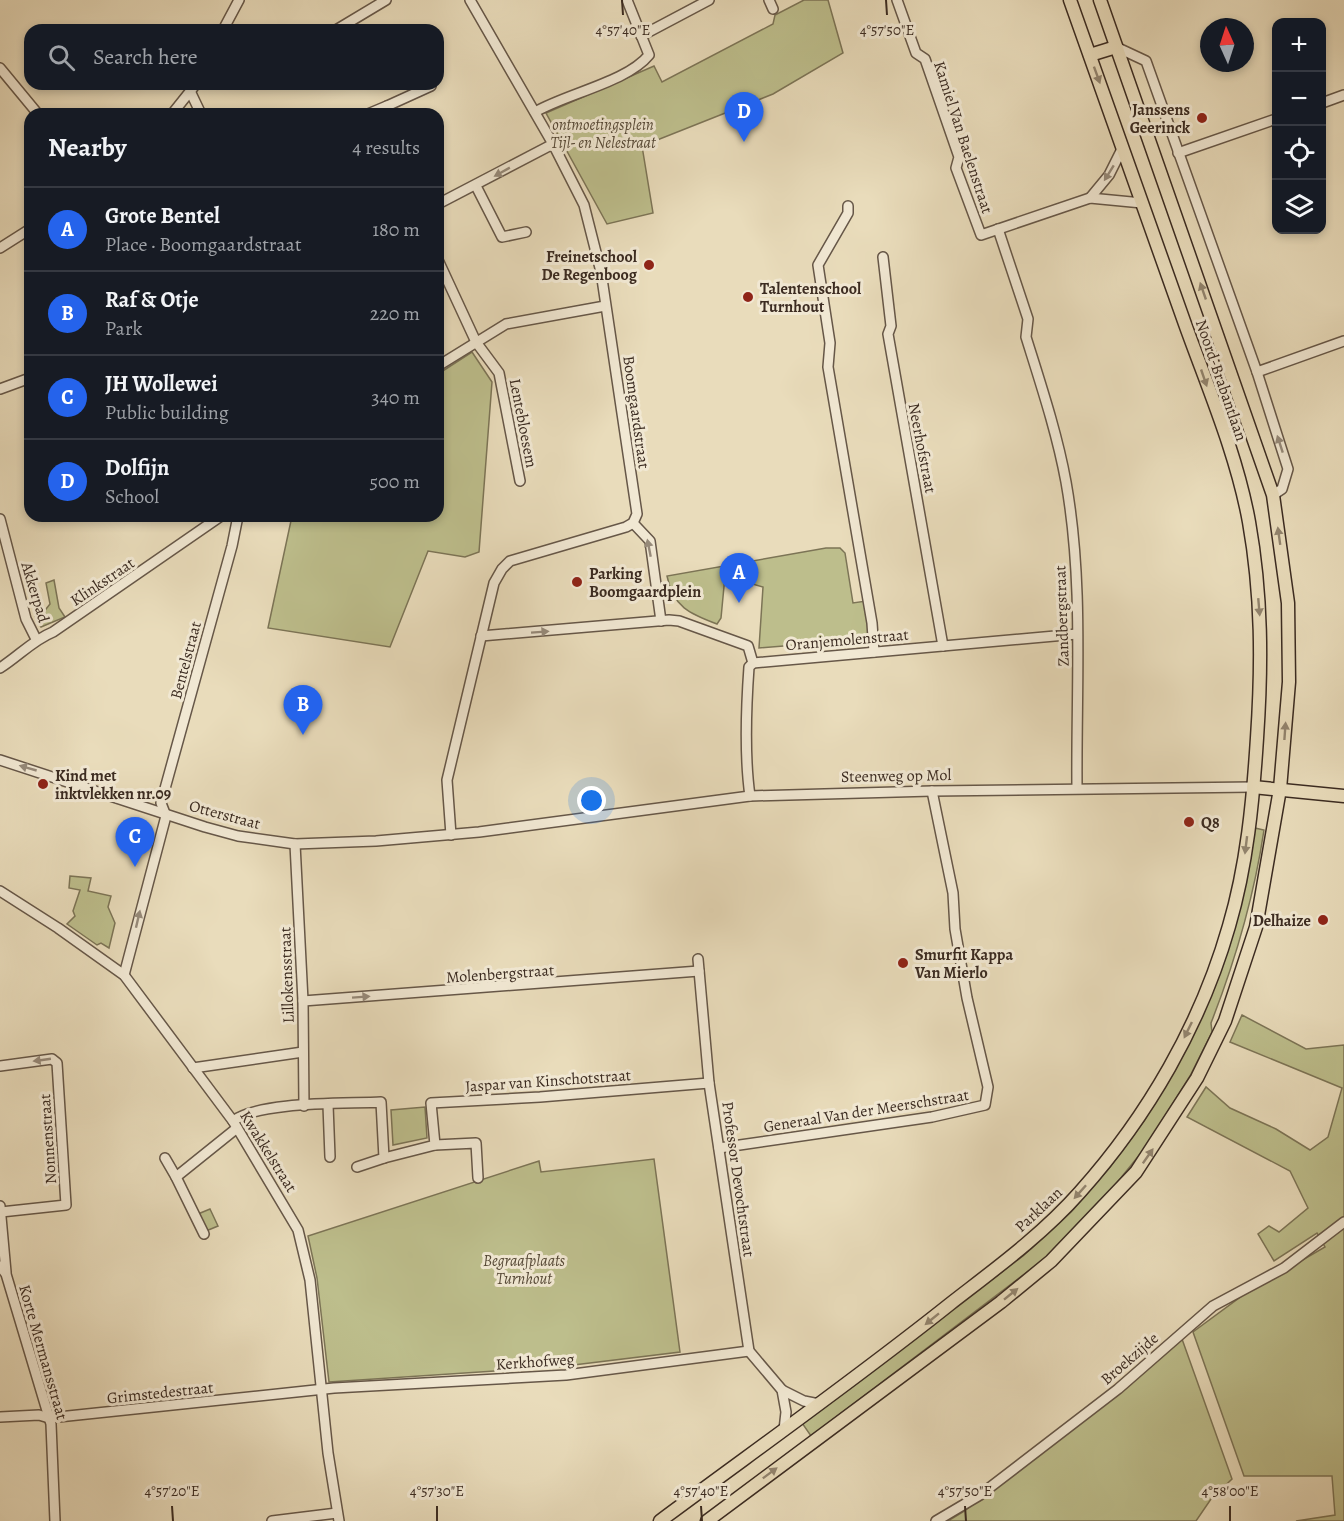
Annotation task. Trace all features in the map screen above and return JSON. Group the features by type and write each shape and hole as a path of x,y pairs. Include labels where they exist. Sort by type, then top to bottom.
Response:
{"main road":[{"name":"Noord-Brabantlaan","path":"1070,0 1221,428 1248,517 1262,646 1253,787"},
{"name":"Noord-Brabantlaan","path":"1100,0 1273,495 1288,603 1289,682 1280,789"},
{"path":"1090,55 1116,47"},
{"name":"Steenweg op Mol","path":"1253,787 1344,796"},
{"name":"Parklaan","path":"660,1521 819,1404 1034,1238 1078,1195 1144,1110 1169,1067 1211,980 1229,925 1243,866 1253,787"},
{"path":"707,1521 1043,1268 1136,1172 1197,1078 1225,1021 1256,927 1280,789"}],"street":[{"path":"225,24 239,0"},
{"path":"346,24 386,0"},
{"name":"Boomgaardstraat","path":"470,0 553,144 584,205 594,237 636,508 633,523"},
{"path":"535,112 552,102 635,69 649,55 627,0"},
{"path":"641,36 709,0"},
{"name":"Kamiel Van Baelenstraat","path":"897,0 916,53 925,59 958,157 956,168 981,235 1090,198 1142,203"},
{"path":"1116,47 1146,61 1257,372 1288,469 1282,489 1273,495"},
{"path":"0,68 33,108"},
{"path":"177,108 192,90"},
{"path":"195,90 199,108"},
{"path":"392,108 424,90"},
{"path":"1326,102 1344,95"},
{"path":"1178,153 1272,120"},
{"path":"444,201 553,144"},
{"path":"1090,198 1109,175 1123,147"},
{"path":"476,186 502,237 526,232"},
{"path":"848,206 848,213 818,265 830,343 828,367 872,623 874,652"},
{"name":"Kamiel Van Baelenstraat","path":"998,229 1028,319 1026,337 1058,444"},
{"path":"0,248 24,232"},
{"name":"Neerhofstraat","path":"882,257 891,326 888,334 943,646"},
{"name":"Lentebloesem","path":"444,273 476,342 499,372 520,481"},
{"path":"444,362 506,324 605,306"},
{"path":"1257,372 1344,341"},
{"path":"0,389 24,380"},
{"name":"Zandbergstraat","path":"1058,444 1070,518 1077,634 1077,788"},
{"name":"Akkerpad","path":"0,519 26,619 36,639"},
{"name":"Klinkstraat","path":"0,668 25,652 36,639 53,633 212,522"},
{"name":"Bentelstraat","path":"124,975 166,816 161,803 237,522"},
{"path":"451,834 447,780 494,583 501,569 510,561 633,523 650,541 661,621"},
{"path":"482,636 679,621 748,646 753,663 750,667 747,707 747,772 750,796"},
{"name":"Oranjemolenstraat","path":"753,663 1077,634"},
{"name":"Otterstraat","path":"0,760 238,836 295,844 451,834"},
{"name":"Steenweg op Mol","path":"451,834 750,796 1077,788 1253,787"},
{"name":"Generaal Van der Meerschstraat","path":"719,1148 932,1117 985,1105 988,1087 967,998 955,929 953,893 932,791"},
{"name":"Lillokensstraat","path":"295,844 303,1001 304,1107"},
{"name":"Kwakkelstraat","path":"0,891 58,928 124,975 235,1125 298,1230 310,1280 338,1517"},
{"name":"Professor Devochtstraat","path":"698,959 709,1083 749,1352"},
{"name":"Molenbergstraat","path":"303,1001 699,971"},
{"path":"193,1068 303,1053"},
{"name":"Nonnenstraat","path":"0,1066 52,1059 57,1063 66,1206 1,1212"},
{"name":"Jaspar van Kinschotstraat","path":"435,1145 431,1102 551,1096 709,1083"},
{"path":"176,1178 235,1125 241,1115 261,1109 381,1102 384,1158"},
{"path":"326,1105 330,1157"},
{"path":"357,1167 435,1145 476,1143 478,1178"},
{"path":"165,1158 204,1234"},
{"name":"Korte Mermansstraat","path":"0,1206 3,1270 49,1418 55,1521"},
{"name":"Broekzijde","path":"936,1521 980,1495 1118,1389 1214,1306 1284,1269 1344,1222"},
{"path":"749,1352 782,1390 804,1401 819,1404"},
{"name":"Kerkhofweg","path":"322,1390 566,1375 749,1352"},
{"name":"Grimstedestraat","path":"0,1417 39,1415 49,1418 322,1390"},
{"path":"782,1390 786,1412 784,1430"},
{"path":"272,1521 338,1517"}],"green space":[{"name":"ontmoetingsplein Tijl- en Nelestraat","path":"804,0 828,0 843,53 773,94 642,146 653,213 607,224 546,113 654,66 662,82 773,24 775,15"},
{"path":"472,352 492,382 479,552 465,557 428,551 390,647 268,628 291,522 444,522 444,370"},
{"path":"826,548 840,548 845,553 853,603 866,601 870,639 759,648 763,587 725,576 721,618 717,624 684,608 674,595 667,576"},
{"path":"54,580 59,608 65,617 41,627 35,616 42,614 50,604 46,583"},
{"path":"1255,828 1264,830 1255,879 1236,951 1211,1023 1212,1032 1190,1076 1145,1148 1111,1190 1051,1254 811,1436 802,1423 1023,1256 1071,1212 1110,1167 1144,1121 1205,1008"},
{"path":"70,876 91,878 88,891 111,896 108,907 115,923 109,948 101,943 97,945 67,924 75,916 73,911 80,890 69,888"},
{"path":"1242,1015 1306,1049 1344,1045 1344,1521 1296,1521 1335,1515 1332,1476 1244,1476 1193,1332 1246,1293 1325,1247 1317,1233 1274,1261 1258,1234 1269,1226 1279,1232 1308,1208 1290,1171 1187,1117 1206,1087 1230,1108 1276,1129 1310,1150 1328,1137 1342,1088 1230,1042"},
{"path":"425,1107 427,1138 393,1145 391,1110"},
{"name":"Begraafplaats Turnhout","path":"654,1159 680,1352 557,1367 329,1382 317,1278 308,1236 539,1161 541,1172"},
{"path":"210,1209 218,1226 206,1231 198,1214"},
{"path":"1182,1339 1232,1479 1211,1499 1196,1521 948,1521 1033,1459"}],"place":[{"name":"Janssens Geerinck","path":"1202,118"},
{"name":"Dolfijn","path":"744,142"},
{"name":"Freinetschool De Regenboog","path":"649,265"},
{"name":"Talentenschool Turnhout","path":"748,297"},
{"name":"Parking Boomgaardplein","path":"577,582"},
{"name":"Grote Bentel","path":"739,603"},
{"name":"Raf & Otje","path":"303,735"},
{"name":"Kind met inktvlekken nr.09","path":"43,784"},
{"name":"Q8","path":"1189,822"},
{"name":"JH Wollewei","path":"135,867"},
{"name":"Delhaize","path":"1323,920"},
{"name":"Smurfit Kappa Van Mierlo","path":"903,963"}]}
